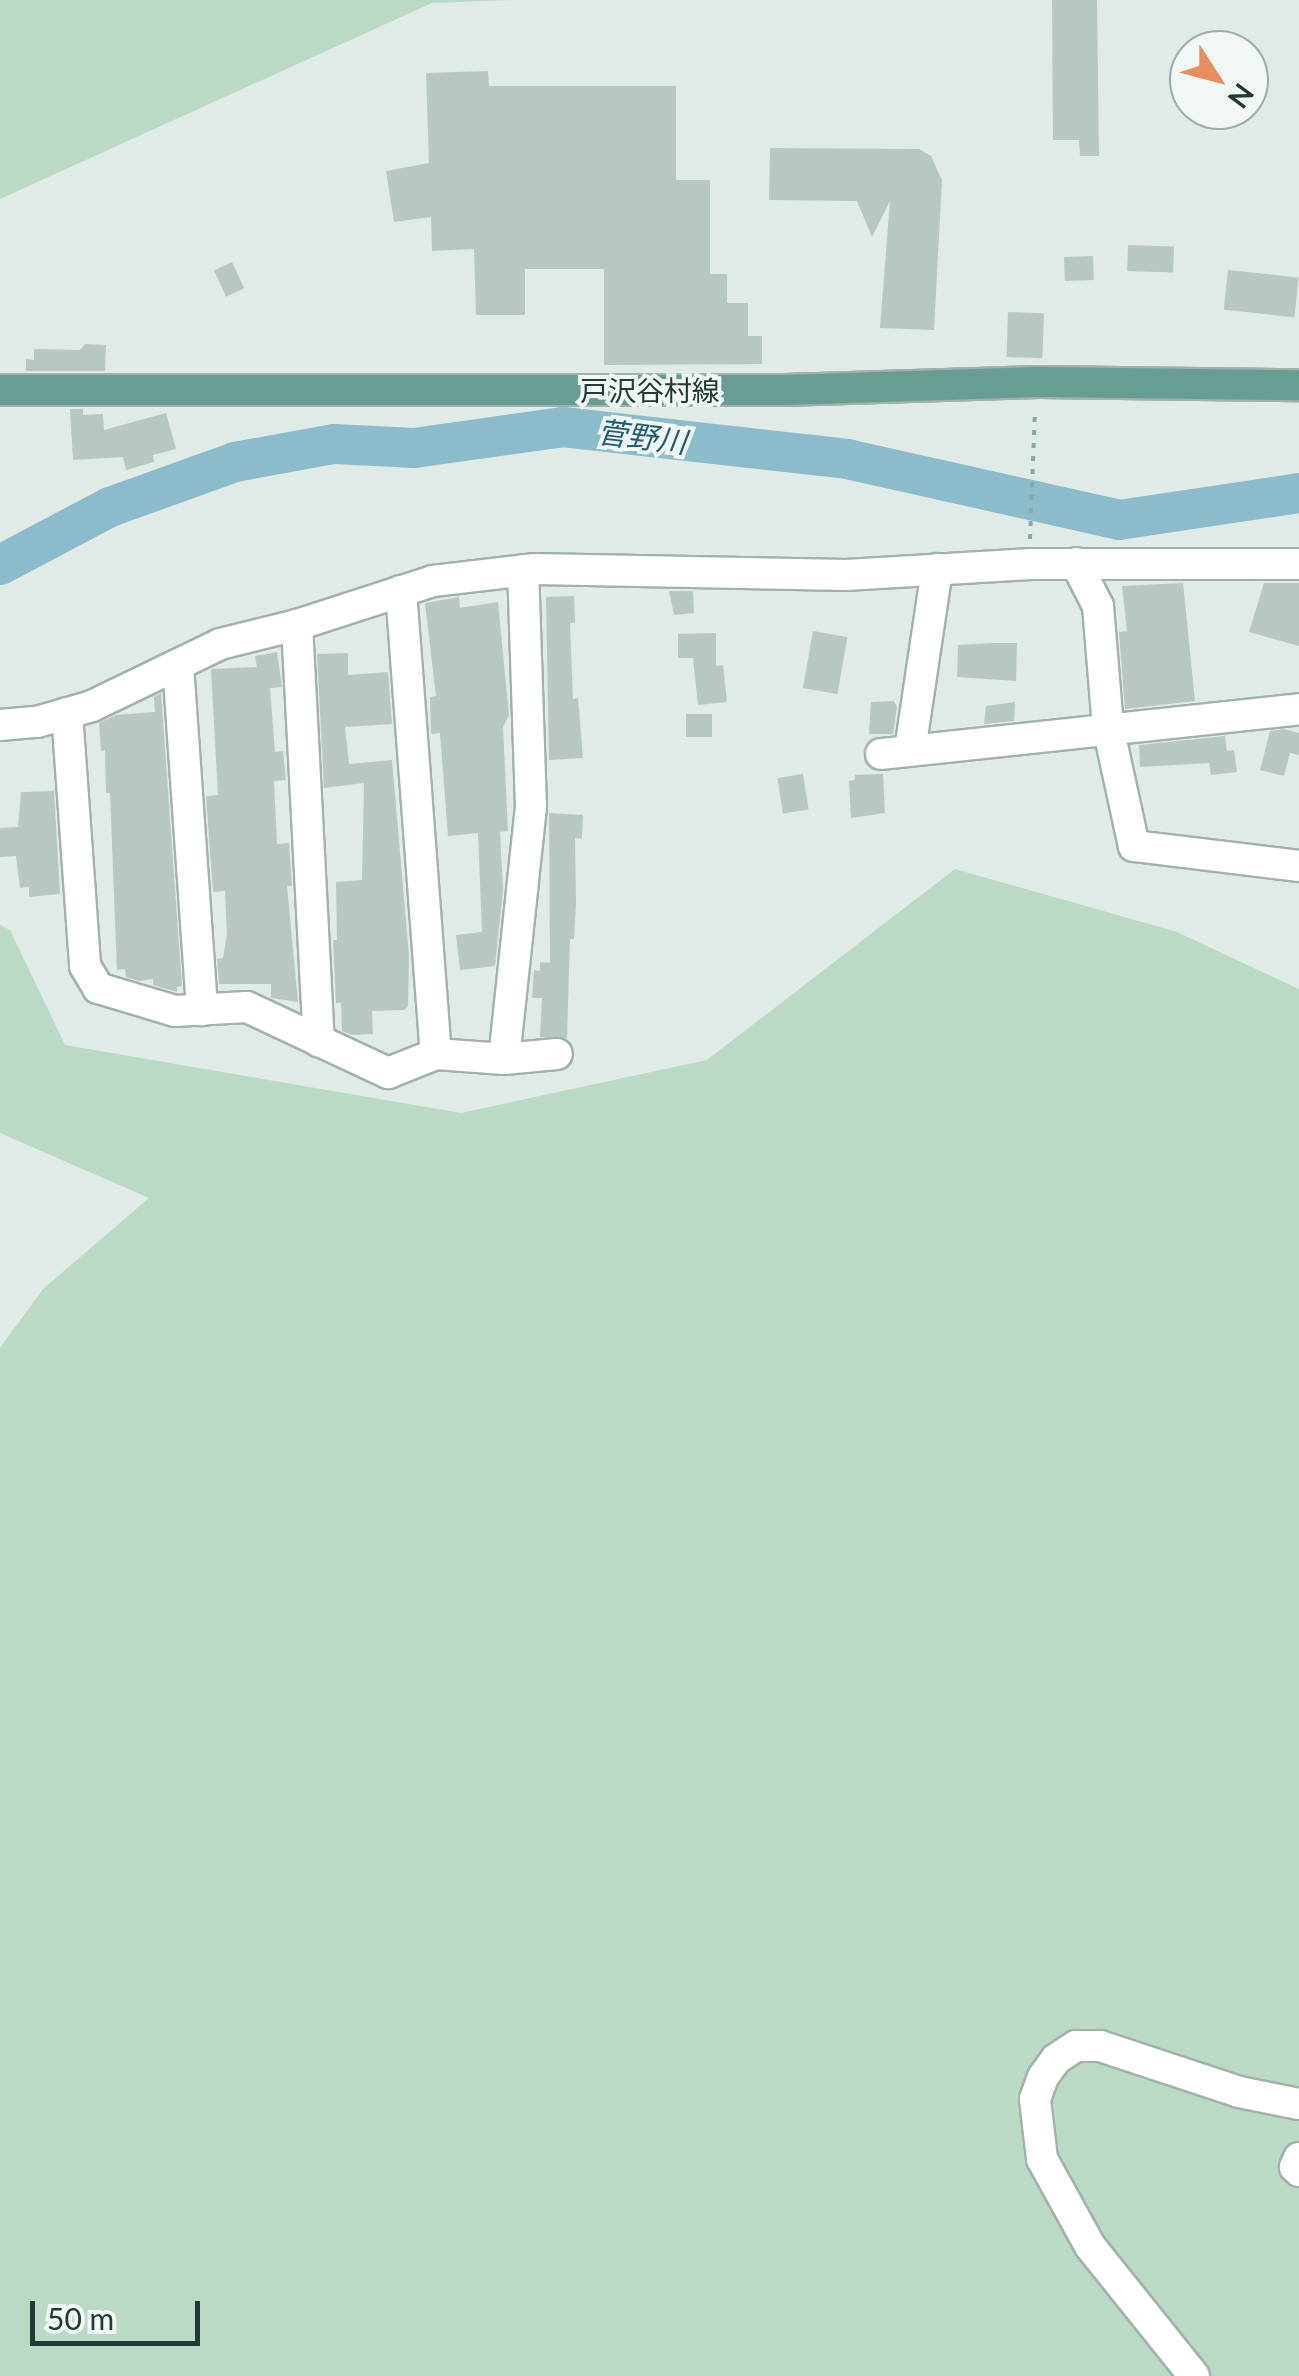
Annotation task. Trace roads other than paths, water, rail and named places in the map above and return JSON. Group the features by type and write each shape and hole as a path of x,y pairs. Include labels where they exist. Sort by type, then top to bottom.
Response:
{"main road":[{"name":"戸沢谷村線","path":"0,390 786,390 1038,382 1299,385"}],"street":[{"path":"1076,563 1098,606 1108,727 1134,846 1299,866"},
{"path":"0,725 92,706 220,644 297,625 433,580 524,570 719,569 846,574 1076,563 1299,564"},
{"path":"937,569 896,752 1299,709"},
{"path":"504,1059 530,808 524,570"},
{"path":"401,592 436,1054"},
{"path":"297,625 319,1041"},
{"path":"178,665 202,1010"},
{"path":"67,713 85,966 98,988 175,1010 247,1007 388,1073 436,1054 504,1059 557,1054"},
{"path":"1194,2376 1090,2246 1042,2160 1035,2099 1043,2077 1056,2059 1076,2046 1100,2046 1239,2092 1299,2104"},
{"path":"1299,2158 1295,2167 1299,2171"}],"waterway":[{"name":"菅野川","path":"0,565 110,507 235,462 334,444 414,448 563,427 847,459 1119,520 1299,493"}]}
